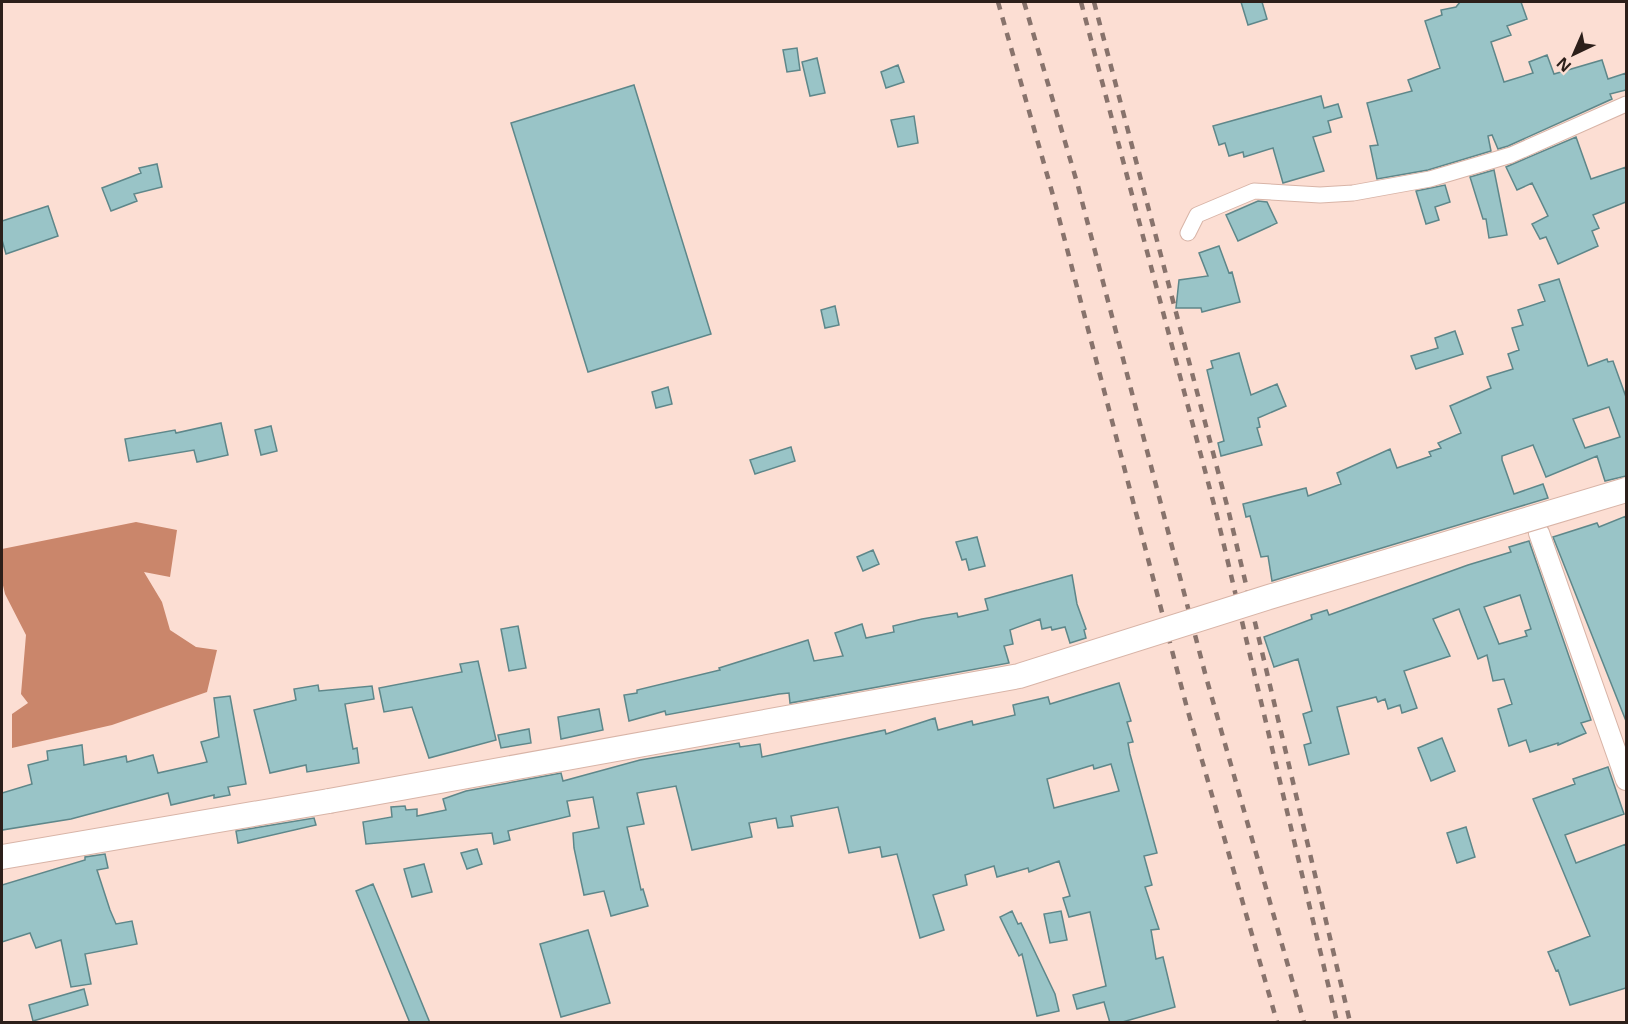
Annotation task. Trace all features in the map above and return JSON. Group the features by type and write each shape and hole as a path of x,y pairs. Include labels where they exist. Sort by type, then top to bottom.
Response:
{"main road":[{"path":"2,857 329,801 1019,676 1313,583 1626,490"}],"street":[{"path":"1188,233 1197,215 1254,191 1320,195 1404,185 1510,155 1626,104"},
{"path":"1539,532 1626,780"}],"shaded area":[{"path":"136,522 177,530 170,577 144,572 162,602 170,630 196,647 217,650 207,692 112,725 12,748 12,714 28,703 21,694 26,635 5,594 2,581 2,549"}],"building":[{"path":"1241,2 1262,2 1267,19 1248,25"},
{"path":"1460,2 1521,2 1527,19 1507,26 1511,35 1491,42 1504,82 1533,73 1529,62 1547,55 1554,74 1602,60 1608,79 1626,73 1626,90 1610,94 1612,99 1508,146 1498,149 1492,135 1488,136 1491,151 1428,170 1377,179 1370,146 1378,145 1367,103 1412,91 1408,80 1440,68 1425,21 1442,15 1441,10 1456,7"},
{"path":"797,48 800,70 787,72 783,50"},
{"path":"817,58 825,93 810,96 802,62"},
{"path":"898,65 904,82 886,88 881,72"},
{"path":"634,85 711,334 588,372 511,123"},
{"path":"1321,96 1324,108 1338,104 1342,117 1328,121 1331,132 1313,137 1324,171 1283,183 1273,148 1244,157 1243,152 1229,156 1225,143 1219,145 1213,126"},
{"path":"914,116 918,143 898,147 891,120"},
{"path":"1576,137 1591,179 1626,167 1626,202 1593,215 1599,228 1592,231 1598,246 1558,264 1546,237 1540,239 1532,224 1548,216 1532,183 1517,190 1506,167"},
{"path":"157,164 162,187 134,194 137,201 111,211 102,188 141,173 139,168"},
{"path":"1494,170 1507,235 1489,238 1486,219 1483,219 1470,177"},
{"path":"1445,185 1450,202 1435,207 1439,220 1426,224 1416,191"},
{"path":"1258,201 1267,202 1277,223 1238,241 1226,215"},
{"path":"48,206 58,236 6,254 2,240 2,221"},
{"path":"1219,246 1229,273 1232,272 1240,302 1202,312 1201,308 1176,308 1179,280 1208,276 1199,253"},
{"path":"1559,279 1588,366 1607,359 1608,362 1613,361 1626,397 1626,476 1605,481 1597,456 1546,477 1533,445 1502,456 1502,460 1514,494 1543,484 1548,498 1272,581 1268,556 1261,557 1250,516 1246,517 1243,504 1306,488 1308,496 1341,484 1337,473 1390,449 1397,468 1431,456 1429,452 1441,448 1438,443 1461,433 1450,406 1491,388 1487,377 1513,369 1508,354 1519,350 1512,328 1523,325 1518,310 1545,301 1539,285","holes":["1609,407 1620,437 1585,448 1573,419"]},
{"path":"835,306 839,325 825,328 821,310"},
{"path":"1455,331 1463,354 1416,369 1411,356 1438,348 1435,338"},
{"path":"1239,353 1251,395 1277,384 1286,406 1258,418 1260,427 1257,428 1262,445 1221,456 1218,443 1224,441 1207,370 1213,368 1211,361"},
{"path":"668,387 672,404 656,408 652,392"},
{"path":"221,423 228,455 197,462 194,450 129,461 125,439 175,430 176,433"},
{"path":"271,426 277,451 261,455 255,430"},
{"path":"791,447 795,461 755,474 750,460"},
{"path":"1626,516 1626,721 1553,537 1597,523 1599,527"},
{"path":"977,537 985,566 969,570 966,559 962,560 956,542"},
{"path":"1529,541 1591,720 1581,723 1586,733 1558,745 1558,743 1530,752 1526,740 1509,746 1498,709 1512,704 1504,679 1493,681 1487,655 1478,659 1459,609 1433,619 1450,656 1404,671 1417,708 1402,713 1400,705 1388,709 1385,699 1378,702 1376,697 1337,707 1349,754 1309,765 1304,745 1311,743 1303,714 1312,711 1298,659 1274,667 1264,637 1312,619 1311,615 1327,610 1329,615 1511,552 1509,547","holes":["1520,595 1531,629 1525,631 1527,636 1499,644 1484,607"]},
{"path":"873,550 879,564 863,571 857,557"},
{"path":"1072,575 1077,604 1086,629 1084,630 1086,638 1070,643 1065,627 1052,630 1051,627 1042,629 1040,619 1010,630 1013,644 1004,646 1009,663 790,703 789,693 779,694 666,715 665,711 629,721 624,695 637,693 637,690 720,670 719,668 808,640 814,661 843,656 835,633 862,624 866,638 894,632 893,626 922,619 957,613 958,617 988,610 985,599"},
{"path":"518,626 526,668 509,671 501,629"},
{"path":"478,661 496,740 429,758 412,707 384,712 379,688 462,672 460,664"},
{"path":"1119,683 1131,721 1127,722 1133,742 1128,743 1130,754 1157,853 1144,856 1152,885 1145,887 1159,929 1151,930 1156,959 1163,957 1175,1007 1119,1023 1110,1023 1104,1002 1077,1009 1073,995 1106,986 1090,912 1069,917 1063,898 1070,896 1059,861 1029,872 1028,868 997,877 994,866 965,875 967,885 933,895 944,930 920,938 897,854 882,857 880,847 849,853 838,807 791,816 793,826 778,828 776,818 749,823 752,837 692,850 676,786 637,793 644,824 627,827 641,890 643,889 648,906 611,916 604,891 584,895 574,848 573,833 599,828 593,797 567,801 570,816 508,831 510,840 494,844 492,833 366,844 363,822 392,817 391,807 405,806 406,810 417,809 417,816 446,810 443,799 466,791 561,773 563,781 640,760 739,743 740,747 760,744 762,757 885,730 886,734 935,718 938,730 972,721 973,725 1015,715 1013,705 1048,697 1050,704","holes":["1111,764 1119,791 1054,808 1047,779 1093,765 1094,769"]},
{"path":"318,685 319,691 372,686 374,699 345,704 353,749 357,748 359,763 307,772 306,765 270,773 254,710 296,700 294,689"},
{"path":"230,696 246,784 228,787 230,795 214,798 214,795 171,805 168,793 71,819 2,830 2,793 32,784 28,765 48,760 47,751 82,745 84,765 126,756 127,762 153,755 158,773 207,762 201,742 219,737 214,698"},
{"path":"599,709 603,730 561,739 558,717"},
{"path":"529,729 531,743 501,748 498,735"},
{"path":"1442,738 1455,771 1431,781 1418,748"},
{"path":"1608,767 1624,814 1565,835 1576,863 1626,844 1626,988 1570,1005 1558,970 1556,971 1548,952 1590,936 1533,799 1575,784 1573,779"},
{"path":"314,818 316,825 238,843 236,831"},
{"path":"1466,827 1475,857 1457,863 1447,833"},
{"path":"477,849 482,864 467,869 461,853"},
{"path":"105,854 108,868 97,870 110,910 116,924 132,921 137,944 85,954 91,984 71,987 61,940 36,948 30,933 2,942 2,885 85,860 85,857"},
{"path":"424,864 432,892 412,897 404,869"},
{"path":"373,884 430,1023 410,1023 356,891"},
{"path":"1012,911 1018,924 1021,923 1055,994 1059,1011 1037,1016 1022,954 1019,956 1000,917"},
{"path":"1061,911 1067,940 1050,943 1044,914"},
{"path":"588,930 610,1003 561,1017 540,944"},
{"path":"84,989 88,1005 33,1021 29,1005"}],"railway":[{"path":"998,2 1054,199 1187,708 1277,1022"},
{"path":"1024,2 1078,186 1206,677 1304,1022"},
{"path":"1081,2 1217,516 1337,1022"},
{"path":"1094,2 1229,513 1350,1022"}]}
